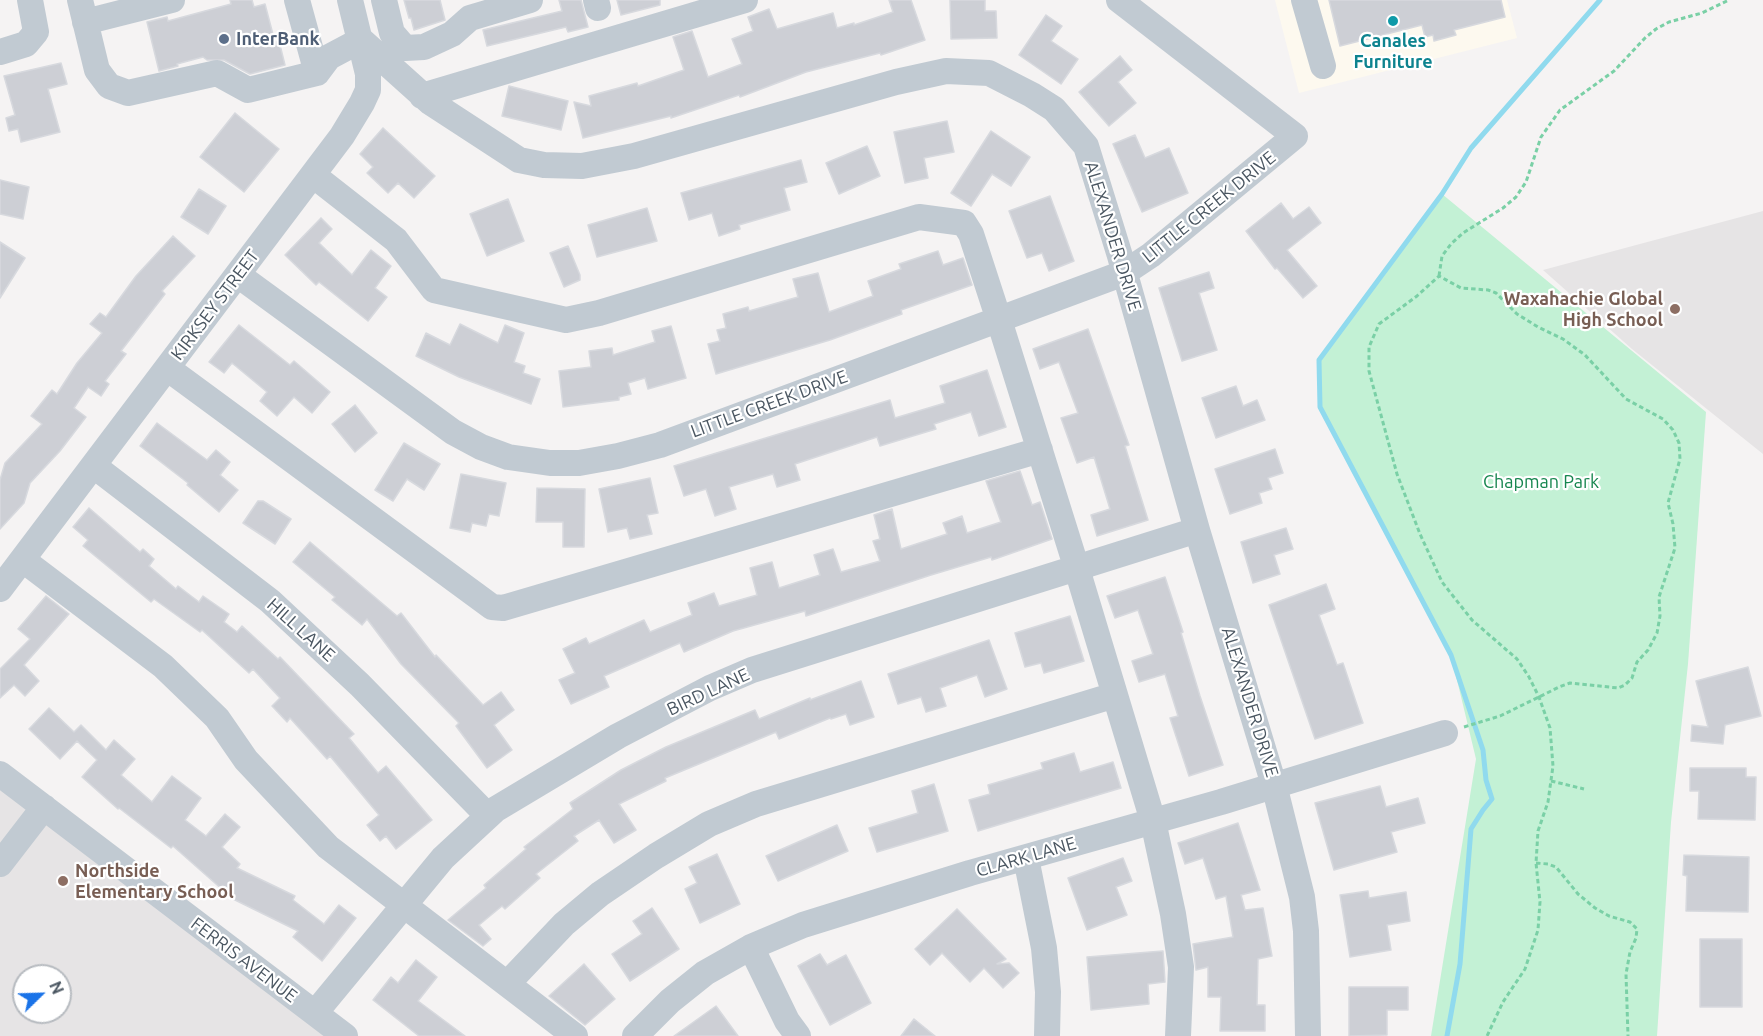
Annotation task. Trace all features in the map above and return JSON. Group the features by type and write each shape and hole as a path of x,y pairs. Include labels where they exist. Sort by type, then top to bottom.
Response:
{"street":[{"path":"0,52 26,44 36,32 30,0"},
{"path":"172,0 82,11 98,70 109,86 128,93 217,73 248,90 317,73 329,57 361,40"},
{"path":"297,0 317,73"},
{"name":"KIRKSEY STREET","path":"0,589 342,136 368,90 368,74 350,0"},
{"path":"384,0 392,33 405,48 424,48 452,34 470,18 530,0"},
{"path":"422,96 745,0"},
{"name":"LITTLE CREEK DRIVE","path":"238,275 453,432 481,447 508,457 550,463 579,463 660,445 1124,273 1151,255 1296,136 1119,0"},
{"path":"1304,0 1323,66"},
{"name":"ALEXANDER DRIVE","path":"361,40 422,96 519,160 544,165 582,166 634,156 896,82 946,71 988,74 1032,95 1054,109 1086,146 1197,530 1274,785 1302,897 1306,931 1308,1036"},
{"path":"313,175 396,240 434,290 566,320 598,314 919,217 964,223 971,234 999,320 1153,821 1173,914 1180,966 1178,1036"},
{"path":"167,368 492,607 503,608 1040,450"},
{"name":"HILL LANE","path":"93,466 270,601 360,685 488,816"},
{"name":"BIRD LANE","path":"315,1013 443,858 488,816 618,736 710,688 752,670 1197,530"},
{"path":"22,560 163,666 217,718 246,760 328,848 575,1036"},
{"path":"507,984 564,924 600,894 709,824 756,804 1115,695"},
{"name":"CLARK LANE","path":"635,1036 670,1001 705,973 751,947 839,913 1450,731"},
{"name":"FERRIS AVENUE","path":"0,774 345,1036"},
{"path":"0,864 44,807"},
{"path":"1026,858 1044,948 1048,993 1047,1036"},
{"path":"751,947 787,1021 798,1036"}],"path":[{"path":"1487,1036 1503,1002 1525,969 1538,930 1540,902 1536,863 1538,831 1548,802 1553,766 1550,728 1539,697 1517,659 1472,620 1442,582 1420,534 1397,474 1369,371 1369,347 1379,324 1417,296 1439,276 1442,256 1451,244 1463,232 1516,198 1526,182 1541,137 1560,110 1614,71 1656,29 1669,22 1702,13 1729,0"},
{"path":"1439,276 1461,288 1488,290 1496,293 1517,314 1563,339 1585,355 1626,399 1663,418 1673,430 1679,443 1680,459 1668,503 1675,548 1659,597 1660,616 1657,633 1648,650 1637,662 1632,678 1626,685 1618,688 1570,683 1497,717 1450,731"},
{"path":"1551,781 1584,789"},
{"path":"1536,863 1556,867 1578,894 1595,908 1609,916 1630,922 1637,929 1626,974 1628,1036"}],"shaded area":[{"path":"1275,0 1507,0 1517,38 1299,93"},
{"name":"Waxahachie Global High School","path":"1763,211 1763,454 1632,349 1543,270"},
{"name":"Northside Elementary School","path":"0,786 329,1036 0,1036"}],"green space":[{"name":"Chapman Park","path":"1442,194 1706,412 1688,664 1671,822 1657,1036 1431,1036 1476,759 1451,655 1320,407 1319,360"}],"building":[{"name":"InterBank","path":"230,0 252,0 254,7 265,4 275,42 279,41 285,65 250,74 224,60 207,60 203,57 159,71 147,22 167,17 168,21 231,4"},
{"path":"404,0 440,0 445,20 414,30"},
{"path":"559,0 581,0 588,27 568,32 566,27 487,46 483,30 562,11"},
{"path":"617,0 660,0 660,5 621,15"},
{"path":"889,0 911,0 925,40 881,55 880,53 806,72 740,97 739,95 671,118 671,116 583,138 574,102 591,106 589,96 637,83 638,86 684,70 673,37 692,31 708,77 742,64 732,39 753,31 748,17 769,9 777,29 833,13 837,28 893,12"},
{"path":"950,0 985,0 985,11 996,11 997,38 951,39"},
{"name":"Canales Furniture","path":"1329,0 1501,0 1505,17 1454,30 1456,35 1434,41 1433,35 1425,37 1422,25 1340,46"},
{"path":"1046,15 1062,26 1051,41 1078,59 1061,84 1019,55"},
{"path":"1120,56 1132,70 1118,82 1136,103 1109,126 1079,92"},
{"path":"61,63 67,84 48,89 60,132 21,142 18,129 9,131 6,118 15,115 4,76"},
{"path":"509,86 568,101 561,130 502,116"},
{"path":"235,113 279,149 244,192 200,157"},
{"path":"947,121 954,152 924,158 928,178 905,183 894,132"},
{"path":"383,128 435,176 414,198 398,183 388,193 367,173 373,167 360,154"},
{"path":"991,131 1030,157 1011,186 992,174 971,206 951,193"},
{"path":"1135,135 1145,158 1169,148 1188,193 1142,212 1113,144"},
{"path":"867,146 880,176 839,194 826,163"},
{"path":"801,160 807,182 784,188 790,210 739,225 740,229 719,236 712,213 689,220 681,193"},
{"path":"0,180 29,187 23,219 0,214"},
{"path":"199,189 226,206 208,234 181,217"},
{"path":"1050,196 1074,261 1049,271 1042,253 1027,258 1009,211"},
{"path":"508,199 524,241 487,256 470,214"},
{"path":"1281,203 1293,219 1309,207 1321,223 1287,250 1317,286 1303,298 1277,268 1275,269 1246,231"},
{"path":"647,208 657,241 597,257 588,225"},
{"path":"321,218 332,229 319,243 352,275 371,250 391,266 375,288 387,297 368,321 319,282 316,285 285,255"},
{"path":"173,236 195,256 162,291 165,294 121,351 126,354 105,381 109,384 101,396 88,387 74,408 86,417 60,451 30,483 24,503 0,529 0,480 5,463 42,424 31,416 52,390 57,394 77,363 102,333 90,324 100,313 106,317 136,276"},
{"path":"0,242 25,258 0,298"},
{"path":"568,246 580,280 564,287 550,253"},
{"path":"938,251 943,265 963,258 972,285 901,310 902,314 830,340 716,374 708,344 720,341 717,330 726,328 723,314 748,307 749,311 798,297 793,279 818,273 829,312 873,296 868,281 901,269 899,264"},
{"path":"1209,272 1214,288 1199,293 1217,350 1182,361 1159,288"},
{"path":"460,324 498,343 505,325 524,333 514,362 525,366 523,373 540,379 531,404 459,377 416,356 426,333 450,345"},
{"path":"239,325 290,365 294,361 330,392 312,413 294,397 277,416 260,401 267,392 232,363 224,373 209,362"},
{"path":"671,326 686,378 648,389 645,378 628,383 631,394 619,397 619,400 563,407 559,371 591,367 589,351 612,348 613,355 655,342 652,331"},
{"path":"1088,329 1129,445 1125,446 1148,520 1097,536 1091,515 1110,509 1094,457 1077,463 1061,418 1078,413 1059,362 1040,369 1033,349"},
{"path":"987,370 1006,427 979,436 971,412 934,424 936,429 880,446 877,437 795,464 800,480 777,487 773,474 729,487 736,509 715,516 706,489 684,496 674,466 890,400 895,418 945,403 940,386"},
{"path":"1236,386 1243,406 1257,400 1265,420 1216,438 1202,398"},
{"path":"355,405 377,433 355,452 332,424"},
{"path":"157,423 207,460 216,450 230,462 220,475 238,490 219,512 187,485 188,483 140,446"},
{"path":"404,443 440,464 424,490 407,479 393,501 375,490"},
{"path":"1275,449 1283,473 1268,478 1272,489 1259,493 1262,503 1230,514 1215,469"},
{"path":"1020,471 1032,505 1040,502 1052,539 992,560 991,557 931,575 806,616 805,611 733,631 684,652 680,643 604,676 609,687 571,704 559,680 575,673 563,649 586,638 589,644 644,620 650,632 692,615 688,603 714,593 719,606 757,595 750,568 772,562 779,588 820,575 814,555 833,549 841,572 880,561 873,541 880,539 874,515 892,509 901,549 947,534 943,523 962,516 967,533 1001,522 986,481"},
{"path":"461,474 506,483 499,516 489,514 486,526 472,523 470,532 450,528"},
{"path":"650,478 658,513 647,515 652,534 630,539 627,528 608,532 599,489"},
{"path":"537,488 585,489 584,547 563,547 563,522 536,522"},
{"path":"258,501 263,501 291,519 275,544 243,523"},
{"path":"89,508 140,552 143,549 154,559 149,566 176,589 178,586 199,602 203,596 229,614 224,622 237,632 242,626 278,659 280,657 354,734 349,738 378,773 386,766 432,820 396,849 386,836 380,841 367,825 379,815 330,756 327,759 290,718 287,722 272,706 280,698 253,669 249,673 202,630 200,632 154,599 151,602 83,546 88,540 73,527"},
{"path":"1286,528 1293,549 1274,555 1280,574 1253,583 1241,542"},
{"path":"310,542 397,616 401,613 435,657 436,655 483,705 501,692 514,710 494,725 512,750 487,768 456,726 459,723 401,664 367,619 362,625 332,600 335,597 293,562"},
{"path":"1165,577 1223,765 1189,776 1170,718 1178,716 1165,674 1139,682 1132,661 1153,654 1138,610 1115,618 1107,596"},
{"path":"1326,584 1335,609 1319,615 1337,665 1343,663 1363,723 1315,739 1269,605"},
{"path":"46,596 69,614 24,665 39,681 25,696 14,685 0,698 0,669 30,639 18,629"},
{"path":"1070,616 1084,661 1044,673 1041,663 1025,667 1015,633"},
{"path":"989,640 1007,689 985,697 977,675 940,688 946,706 926,712 921,697 898,704 888,674"},
{"path":"1748,667 1761,716 1725,725 1723,744 1691,741 1692,725 1708,727 1696,681"},
{"path":"861,681 874,717 850,725 846,714 830,718 779,739 776,732 665,778 666,781 619,804 636,830 614,843 599,820 574,836 578,841 536,874 540,878 505,909 502,906 479,925 491,939 483,946 448,920 486,888 484,885 526,849 524,847 573,809 570,803 621,770 666,747 755,710 759,719 810,698 810,700"},
{"path":"49,708 74,732 81,725 106,750 114,740 135,759 121,775 152,802 172,776 201,798 185,820 206,836 225,814 240,827 222,847 240,864 237,868 295,896 293,900 324,924 339,905 356,918 322,961 293,937 298,931 233,899 173,846 171,848 118,809 82,777 97,760 77,741 60,759 29,729"},
{"path":"1074,753 1080,772 1113,762 1121,788 978,831 969,800 990,794 988,785 1043,769 1041,763"},
{"path":"1690,768 1746,768 1746,777 1756,777 1755,820 1698,819 1699,791 1690,791"},
{"path":"934,784 948,831 877,852 869,828 918,813 912,791"},
{"path":"1380,786 1386,807 1418,798 1425,823 1391,832 1397,852 1334,870 1315,803"},
{"path":"1238,823 1260,890 1241,895 1245,910 1263,908 1272,956 1258,959 1257,1005 1265,1005 1265,1031 1220,1031 1221,997 1208,997 1208,967 1196,970 1193,944 1233,937 1226,896 1216,899 1203,858 1185,864 1178,843"},
{"path":"837,825 848,851 778,881 766,856"},
{"path":"717,854 740,904 700,923 685,889 697,883 689,867"},
{"path":"1684,855 1749,857 1748,912 1686,911 1687,876 1683,875"},
{"path":"1123,858 1132,881 1116,887 1127,915 1087,930 1068,878"},
{"path":"1368,891 1369,898 1406,892 1410,921 1387,925 1391,950 1350,957 1340,895"},
{"path":"652,908 679,949 630,981 612,954 642,934 633,921"},
{"path":"957,909 1006,959 997,964 1009,963 1019,973 1003,988 984,968 970,982 942,953 930,965 915,949"},
{"path":"1700,939 1742,939 1742,1007 1700,1007"},
{"path":"1163,951 1165,982 1148,984 1149,1004 1091,1010 1087,957"},
{"path":"820,954 827,965 846,955 871,1003 830,1025 798,966"},
{"path":"416,960 437,977 418,1001 465,1036 419,1036 373,1000 391,977 398,983"},
{"path":"584,964 615,999 585,1025 549,996"},
{"path":"1349,987 1408,987 1408,1010 1387,1010 1387,1035 1349,1036"},
{"path":"716,1006 738,1036 674,1036"},
{"path":"914,1019 935,1036 901,1036"}],"waterway":[{"path":"1447,1036 1460,964 1471,829 1492,799 1486,780 1483,750 1451,655 1320,407 1319,360 1442,194 1471,148 1600,0"}],"place":[{"name":"Canales Furniture","path":"1393,21"},
{"name":"InterBank","path":"224,39"},
{"name":"Waxahachie Global High School","path":"1675,309"},
{"name":"Northside Elementary School","path":"63,881"}]}
